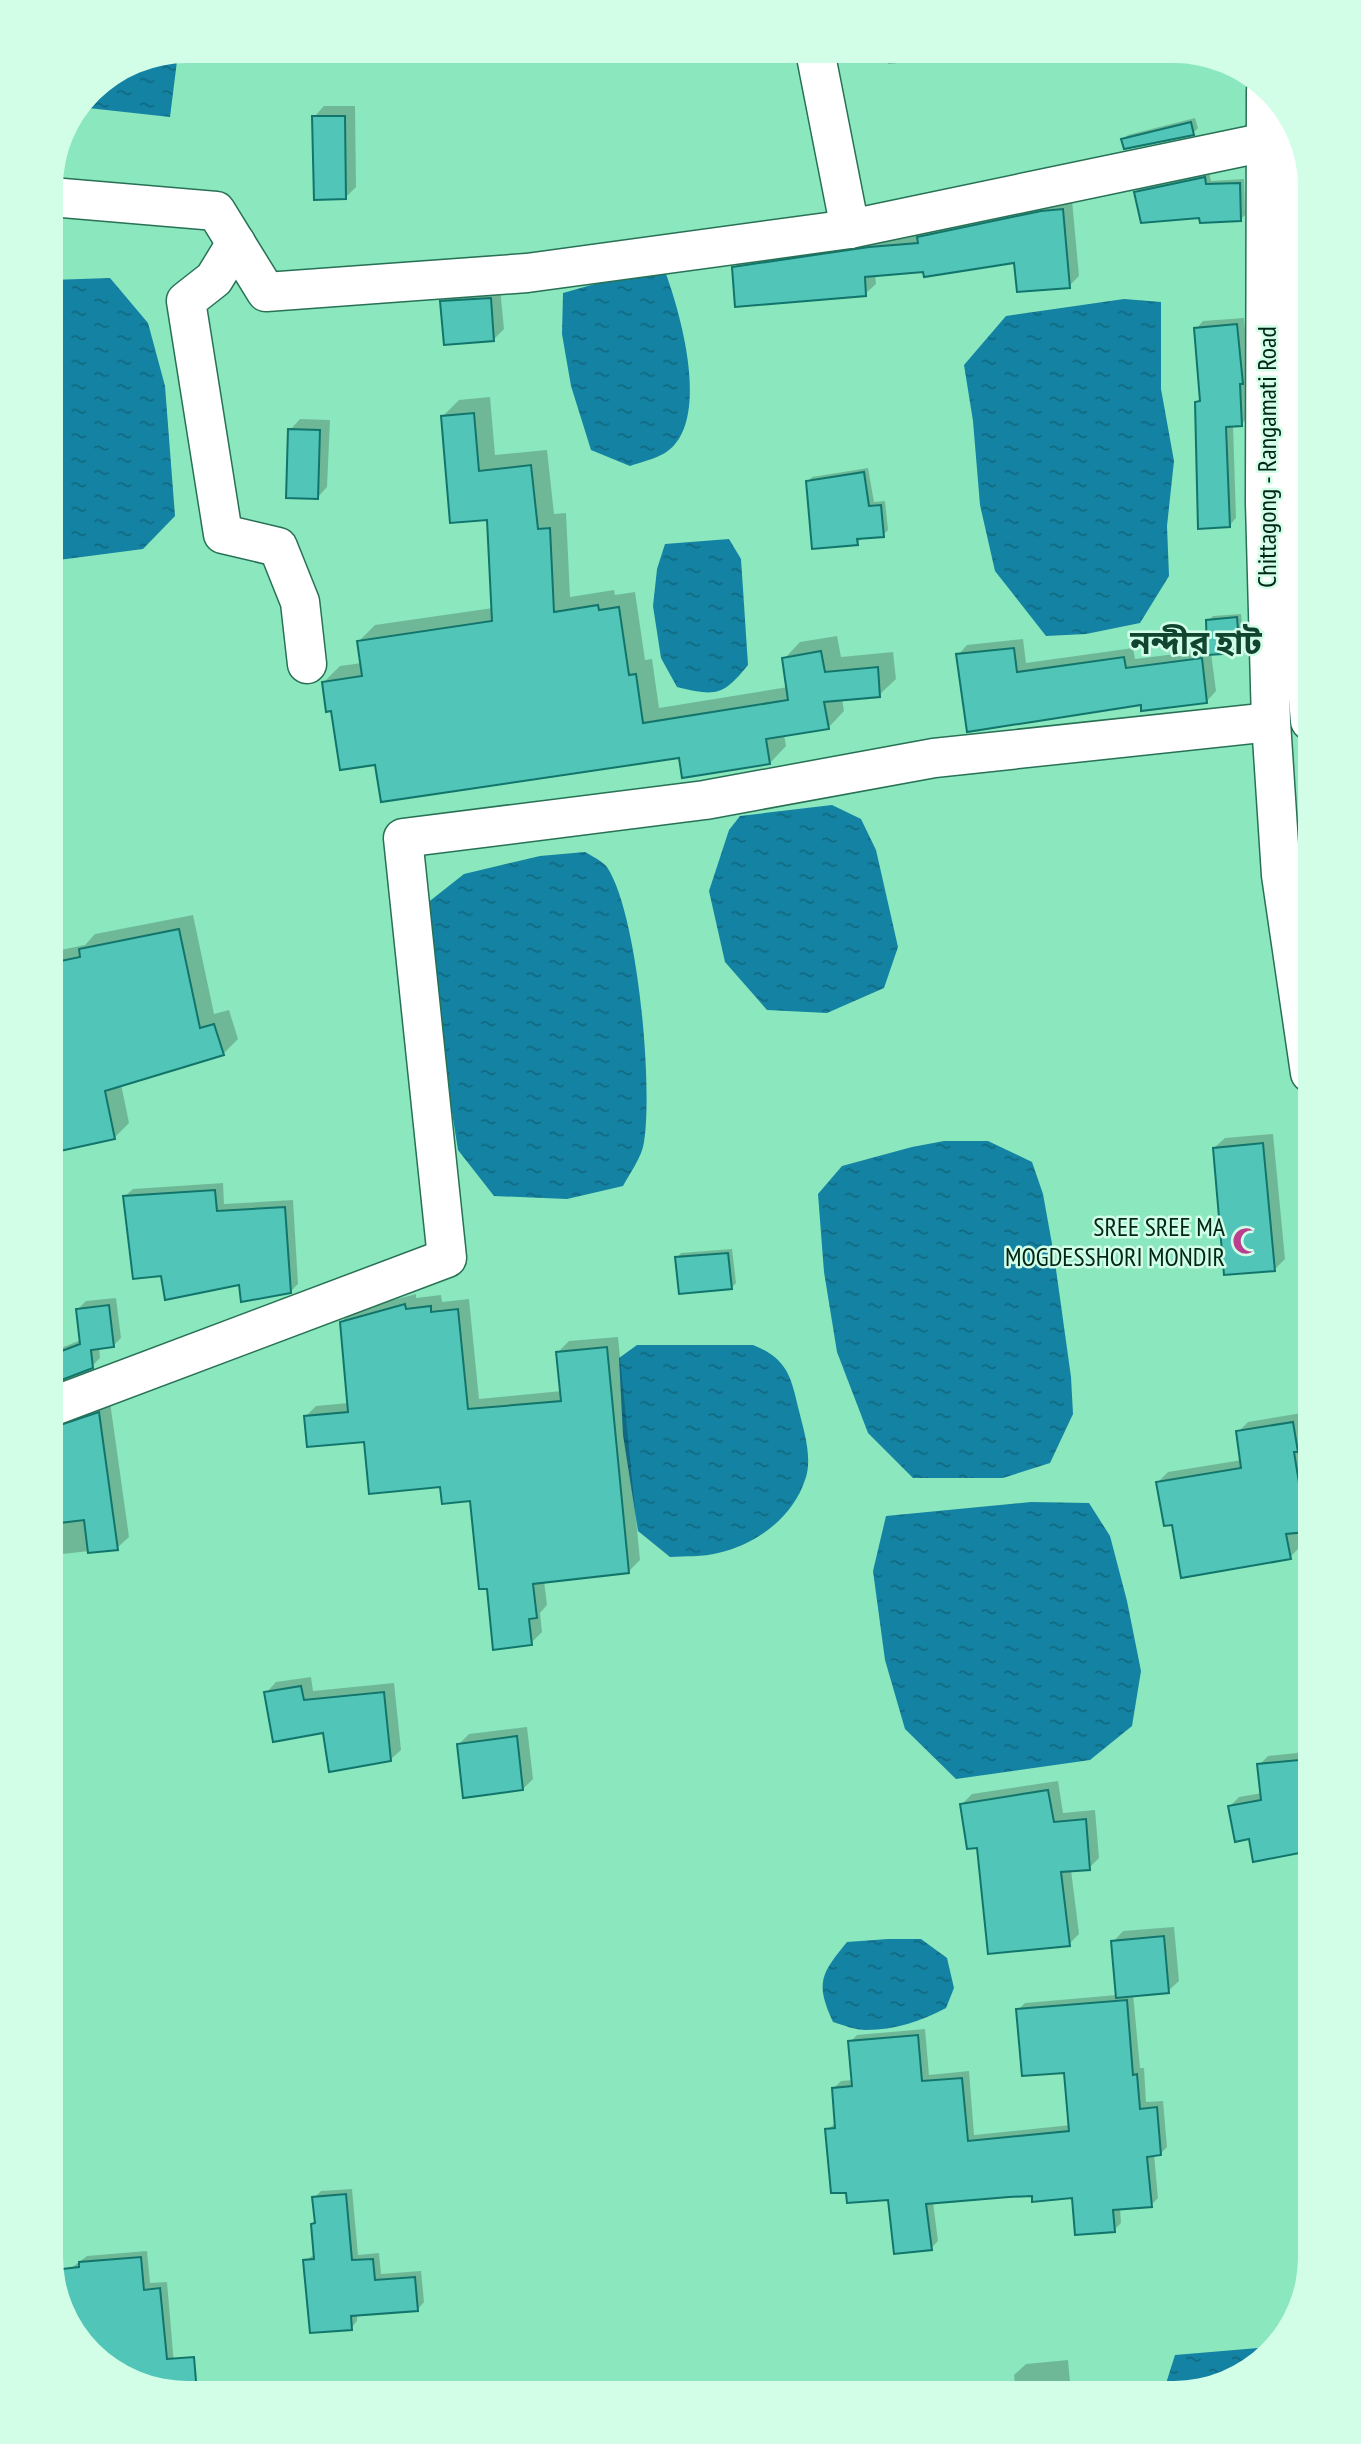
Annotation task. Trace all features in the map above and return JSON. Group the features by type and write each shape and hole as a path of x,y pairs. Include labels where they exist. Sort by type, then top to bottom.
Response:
{"main road":[{"path":"818,63 850,229"},
{"name":"Chittagong - Rangamati Road","path":"1274,114 1281,136 1298,360"},
{"path":"63,198 216,211 266,292 527,273 850,229 1281,136"},
{"name":"Chittagong - Rangamati Road","path":"1281,136 1265,503 1271,722 1282,875 1298,988"},
{"path":"236,243 214,279 186,301 216,497 223,534 278,547 300,602 307,664"},
{"path":"63,1402 447,1258 403,838 705,800 934,758 1271,722"}],"water":[{"path":"177,64 170,117 91,108 105,94 132,76 155,67"},
{"path":"666,274 679,315 689,368 687,419 679,439 665,453 630,466 591,450 571,386 562,334 563,293 623,276"},
{"path":"110,278 148,323 165,386 175,516 143,549 63,559 63,280"},
{"path":"1124,299 1161,302 1161,389 1174,461 1167,526 1169,576 1140,623 1086,634 1046,636 995,571 980,505 973,421 964,365 1006,316"},
{"path":"729,539 741,559 748,665 731,683 717,691 700,692 677,687 661,658 653,606 657,569 665,544"},
{"path":"832,805 861,819 876,850 898,947 884,988 827,1013 767,1010 725,962 709,891 729,830 740,816"},
{"path":"585,852 607,867 618,890 635,960 646,1082 643,1148 623,1186 567,1199 494,1196 458,1150 444,1062 426,904 464,874 540,856"},
{"path":"944,1141 988,1141 1032,1162 1043,1194 1054,1255 1071,1377 1073,1414 1050,1463 1003,1478 913,1478 868,1433 837,1352 824,1272 818,1194 842,1166"},
{"path":"637,1345 753,1345 765,1350 781,1363 793,1388 805,1436 807,1472 792,1506 759,1536 718,1553 670,1557 638,1531 623,1435 619,1358"},
{"path":"1031,1502 1089,1503 1110,1536 1141,1671 1132,1726 1090,1760 956,1779 905,1729 885,1660 873,1571 886,1516"},
{"path":"921,1939 947,1958 954,1988 946,2008 917,2021 877,2030 862,2030 833,2022 823,1988 826,1971 831,1962 847,1942"},
{"path":"1258,2348 1222,2372 1199,2379 1167,2381 1175,2355"}],"building":[{"path":"312,116 345,116 346,199 314,200"},
{"path":"1191,122 1194,135 1124,149 1121,139"},
{"path":"1205,177 1206,184 1240,183 1241,221 1200,223 1199,218 1141,223 1134,192"},
{"path":"1063,209 1070,288 1017,292 1014,263 924,277 923,272 865,277 866,296 735,307 732,267 869,247 918,243 917,237 1041,211"},
{"path":"491,298 494,341 444,345 440,301"},
{"path":"1237,324 1243,384 1240,384 1242,426 1226,427 1230,527 1198,529 1195,402 1200,401 1194,328"},
{"path":"474,413 479,471 531,465 538,529 550,528 554,612 598,605 599,610 619,607 629,675 636,674 643,723 788,700 782,658 821,651 825,672 878,667 880,697 824,702 829,729 766,739 770,764 682,778 679,758 381,802 375,765 340,770 331,711 326,712 322,682 362,676 357,641 492,621 487,520 450,523 441,416"},
{"path":"288,429 320,430 318,499 286,498"},
{"path":"864,472 869,506 881,505 884,537 857,539 858,545 812,549 806,481"},
{"path":"1237,617 1240,653 1207,655 1206,620"},
{"path":"1014,648 1017,672 1124,657 1126,668 1202,658 1207,703 1141,711 1141,705 967,732 956,654"},
{"path":"179,929 200,1028 214,1024 224,1055 105,1091 115,1139 63,1150 63,961 80,957 79,949"},
{"path":"1263,1143 1275,1271 1224,1275 1213,1148"},
{"path":"215,1190 217,1211 285,1207 291,1293 241,1302 239,1285 165,1300 161,1276 133,1279 123,1196"},
{"path":"728,1253 732,1289 679,1294 675,1257"},
{"path":"405,1304 406,1309 431,1306 431,1312 458,1309 468,1409 561,1401 556,1352 607,1347 629,1573 533,1584 537,1618 529,1619 532,1645 493,1650 487,1589 479,1589 470,1501 442,1504 440,1487 369,1494 364,1442 307,1447 304,1416 348,1412 340,1322"},
{"path":"109,1305 114,1347 91,1350 93,1368 63,1379 63,1350 80,1344 76,1309"},
{"path":"99,1412 118,1550 88,1553 84,1520 63,1523 63,1424"},
{"path":"1293,1422 1298,1452 1294,1452 1298,1477 1298,1533 1286,1534 1291,1559 1181,1578 1172,1525 1164,1526 1156,1482 1241,1468 1236,1431"},
{"path":"301,1686 304,1700 384,1692 391,1761 329,1772 323,1733 273,1742 264,1692"},
{"path":"517,1736 523,1790 463,1798 457,1744"},
{"path":"1298,1760 1298,1853 1253,1862 1249,1839 1235,1842 1228,1806 1261,1800 1257,1764"},
{"path":"1048,1790 1054,1822 1086,1819 1090,1870 1061,1872 1070,1946 988,1954 977,1848 967,1849 960,1804"},
{"path":"1164,1936 1169,1993 1116,1998 1111,1941"},
{"path":"1127,2000 1133,2075 1137,2074 1140,2109 1157,2107 1161,2155 1147,2157 1152,2207 1113,2210 1115,2232 1075,2235 1072,2198 1032,2202 1032,2196 926,2204 932,2250 894,2254 888,2200 847,2203 846,2193 831,2193 825,2129 835,2128 832,2088 852,2086 848,2041 918,2035 922,2081 962,2078 968,2141 1069,2131 1064,2073 1022,2076 1016,2009"},
{"path":"346,2194 352,2260 373,2259 375,2280 415,2277 418,2311 351,2316 352,2330 310,2333 303,2260 314,2259 311,2224 315,2223 312,2197"},
{"path":"141,2257 144,2290 160,2288 167,2359 194,2357 196,2381 162,2379 147,2374 118,2360 99,2345 72,2305 65,2282 64,2269 79,2267 79,2262"}],"place":[{"name":"SREE SREE MA MOGDESSHORI MONDIR","path":"1246,1241"}],"district":[{"name":"নন্দীর হাট","path":"1196,641"}]}
